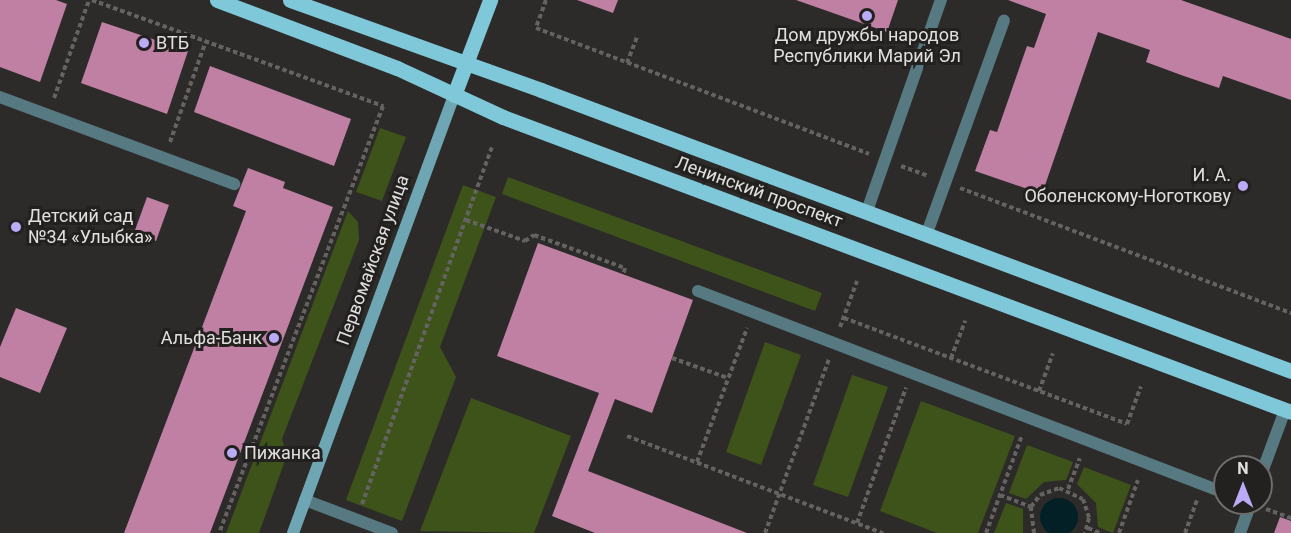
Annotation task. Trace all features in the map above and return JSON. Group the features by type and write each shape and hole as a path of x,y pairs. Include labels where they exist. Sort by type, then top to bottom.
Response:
{"main road":[{"name":"Ленинский проспект","path":"217,0 397,68 503,117 1288,411"},
{"name":"Ленинский проспект","path":"290,0 927,233 1291,371"},
{"name":"Первомайская улица","path":"293,533 490,0"}],"lane":[{"path":"867,211 941,0"},
{"path":"927,233 1004,20"},
{"path":"0,97 234,184"},
{"path":"698,291 1213,489"},
{"path":"1269,455 1288,411"},
{"path":"305,500 392,533"},
{"path":"1240,533 1247,515"}],"path":[{"path":"48,115 91,0 383,106 219,533"},
{"path":"546,0 536,28 1291,313"},
{"path":"627,63 637,37"},
{"path":"164,158 206,41"},
{"path":"357,519 492,147"},
{"path":"466,220 525,241 534,235 625,268 623,274"},
{"path":"765,533 857,281"},
{"path":"697,462 753,312"},
{"path":"844,318 1127,424 1141,386"},
{"path":"951,358 965,321"},
{"path":"1039,391 1053,353"},
{"path":"672,358 728,378"},
{"path":"857,523 911,373"},
{"path":"986,533 1029,418"},
{"path":"627,436 884,533"},
{"path":"1022,436 1032,440"},
{"path":"1070,454 1090,462"},
{"path":"1068,489 1080,458"},
{"path":"1119,533 1138,480 1129,477"},
{"path":"1185,533 1203,485"},
{"path":"1031,507 1049,490 1068,489 1083,499 1088,508 1086,530 1101,533"},
{"path":"1000,495 1031,507"},
{"path":"1031,507 1034,533"},
{"path":"1273,511 1291,518"}],"green space":[{"path":"380,128 406,137 382,201 356,192"},
{"path":"508,177 822,293 815,311 502,194"},
{"path":"463,185 496,197 440,347 456,377 402,521 346,500"},
{"path":"348,211 358,222 359,240 282,439 287,455 259,533 226,533"},
{"path":"765,342 801,355 761,465 726,452"},
{"path":"852,375 888,387 848,497 813,485"},
{"path":"471,398 571,436 534,533 420,531"},
{"path":"921,401 1015,436 978,533 937,533 880,511"},
{"path":"1027,445 1073,462 1066,480 1044,482 1026,499 1009,493"},
{"path":"1084,467 1131,485 1113,533 1098,527 1096,503 1077,484"},
{"path":"1006,503 1023,509 1023,533 994,533"}],"water":[{"path":"1059,498 1072,504 1078,517 1072,530 1059,536 1046,530 1040,517 1046,504"}],"building":[{"path":"0,0 56,0 67,4 40,82 0,67"},
{"path":"577,0 618,0 613,13"},
{"name":"Дом дружбы народов Республики Марий Эл","path":"796,0 898,0 887,32"},
{"path":"1008,0 1181,0 1291,39 1291,100 1223,76 1219,88 1181,75 1146,62 1150,50 1098,32 1042,194 975,171 990,130 997,132 1027,46 1034,48 1046,14"},
{"path":"102,22 188,51 167,114 81,83"},
{"path":"210,66 351,119 334,166 194,112"},
{"path":"248,168 285,182 283,188 333,207 210,533 124,533 246,211 233,206"},
{"path":"147,197 169,205 156,241 134,233"},
{"path":"538,243 693,300 652,413 615,399 588,471 747,533 595,533 552,516 599,393 497,356"},
{"path":"16,308 67,328 40,393 0,377 0,347"},
{"path":"1280,517 1291,521 1291,533 1274,533"}],"place":[{"name":"Дом дружбы народов Республики Марий Эл","path":"867,16"},
{"name":"ВТБ","path":"144,43"},
{"name":"И. А. Оболенскому-Ноготкову","path":"1243,186"},
{"name":"Детский сад №34 «Улыбка»","path":"16,227"},
{"name":"Альфа-Банк","path":"274,338"},
{"name":"Пижанка","path":"232,453"}]}
